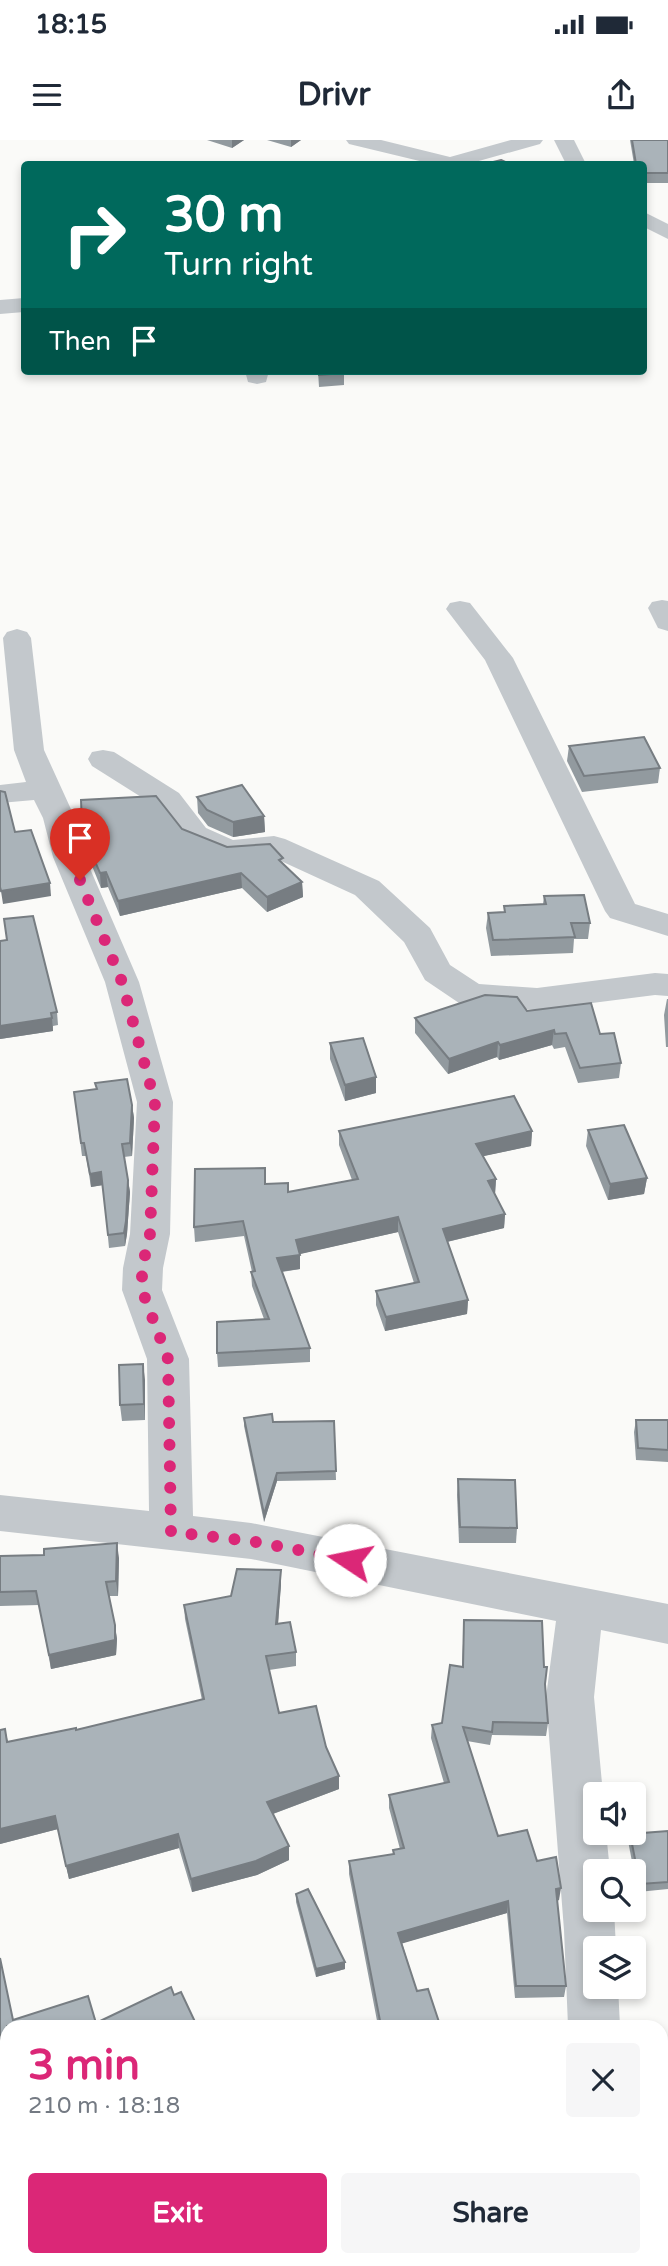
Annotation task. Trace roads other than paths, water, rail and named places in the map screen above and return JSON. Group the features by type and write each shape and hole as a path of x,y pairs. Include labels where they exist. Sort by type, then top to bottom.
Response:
{"street":[{"path":"356,140 437,161"},
{"path":"460,161 533,140"},
{"path":"564,140 574,161"},
{"path":"647,220 668,233"},
{"path":"0,307 21,305"},
{"path":"460,609 499,658 622,911 668,925"},
{"path":"16,638 29,750 59,818 69,857 122,982 155,1102 150,1234 142,1268 142,1290 168,1359 171,1532"},
{"path":"103,759 168,800 195,835 229,850 274,846 367,888 418,936 437,972 471,995 537,999 655,984 668,985"},
{"path":"0,794 44,789"},
{"path":"0,1514 251,1541 668,1625"},
{"path":"581,1608 570,1697 590,1930 594,2020"}]}
